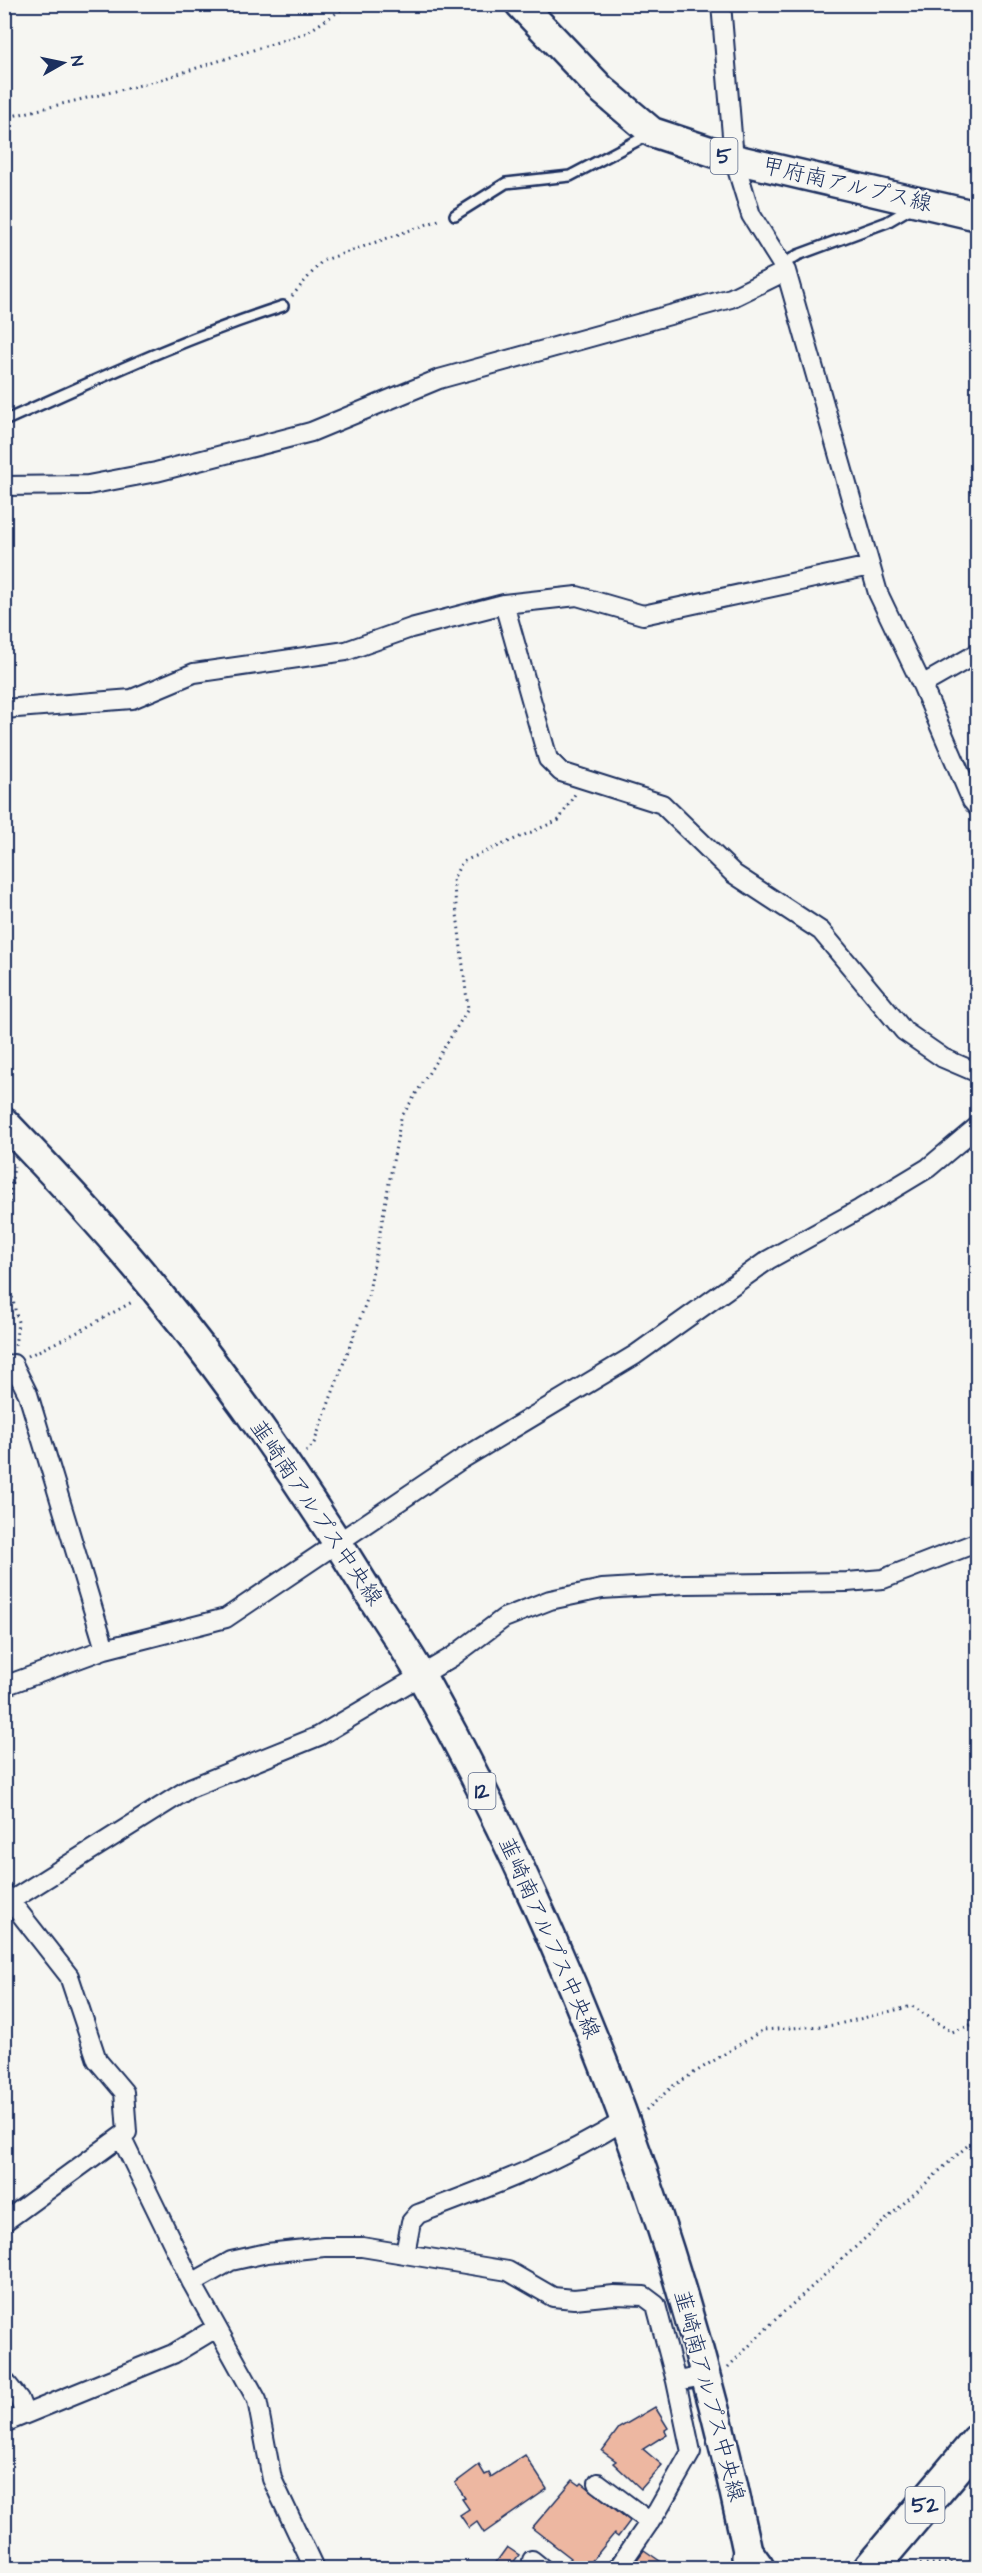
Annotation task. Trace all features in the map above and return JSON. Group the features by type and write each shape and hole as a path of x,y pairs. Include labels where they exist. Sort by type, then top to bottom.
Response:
{"highway":[{"name":"52","path":"872,2567 978,2441"}],"main road":[{"name":"甲府南アルプス線","path":"520,4 600,88 652,132 734,159 924,201 978,216"},
{"name":"韮崎南アルプス中央線","path":"4,1122 74,1195 153,1287 224,1378 291,1471 421,1675 504,1834 573,1987 625,2120 665,2235 705,2376 752,2564"}],"street":[{"path":"721,4 734,159 751,215 784,268 878,593 922,685 972,801 978,808"},
{"path":"4,486 88,485 156,472 311,432 439,379 731,298 784,268"},
{"path":"4,709 132,699 194,673 346,651 411,628 504,604 577,596 643,615 870,566"},
{"path":"504,604 548,759 561,772 662,804 734,874 821,931 904,1031 943,1058 978,1073"},
{"path":"922,685 978,653"},
{"path":"4,1686 105,1650 226,1618 337,1541 462,1459 635,1355 768,1260 860,1209 928,1167 978,1126"},
{"path":"9,1368 31,1405 105,1650"},
{"path":"4,2222 127,2132 124,2092 98,2060 69,1976 6,1899 190,1788 319,1736 452,1657 504,1618 550,1600 602,1589 686,1584 847,1582 883,1579 978,1542"},
{"path":"405,2254 411,2222 418,2214 506,2181 584,2146 625,2120"},
{"path":"121,2136 192,2283 256,2400 272,2480 314,2568"},
{"path":"192,2283 231,2261 267,2253 324,2247 362,2247 508,2271 553,2297 574,2299 614,2295 644,2296 656,2306 676,2381 691,2452 650,2522 618,2568"},
{"path":"4,2423 173,2354 216,2328"},
{"path":"676,2381 705,2376"},
{"path":"4,2380 19,2399 25,2414"},
{"path":"598,2483 650,2522"}],"lane":[{"path":"455,215 506,183 570,176 652,132"},
{"path":"784,268 798,255 887,222 924,201"},
{"path":"4,421 165,351 238,321 283,306"}],"path":[{"path":"4,118 153,82 306,33 350,4"},
{"path":"283,306 321,261 455,215"},
{"path":"291,1471 314,1443 368,1297 401,1118 468,1009 453,879 462,862 559,820 583,779"},
{"path":"4,1244 14,1166 9,1161"},
{"path":"4,1262 18,1322 9,1368"},
{"path":"9,1368 132,1302 153,1287"},
{"path":"625,2120 651,2108 673,2086 763,2030 835,2025 912,2006 952,2032 978,2022"},
{"path":"705,2376 727,2368 775,2320 978,2136"},
{"path":"872,2567 978,2562"}],"building":[{"path":"655,2407 668,2428 665,2430 667,2434 643,2449 662,2465 641,2489 613,2463 616,2461 602,2451 619,2428"},
{"path":"525,2455 547,2489 484,2533 477,2522 469,2528 460,2515 469,2509 455,2483 479,2465 485,2475 489,2473 491,2477"},
{"path":"573,2480 580,2485 582,2483 630,2521 618,2537 614,2534 586,2568 577,2568 568,2561 571,2558 532,2528"},
{"path":"507,2547 519,2555 509,2568 492,2568"},
{"path":"644,2550 670,2568 631,2568"}]}
